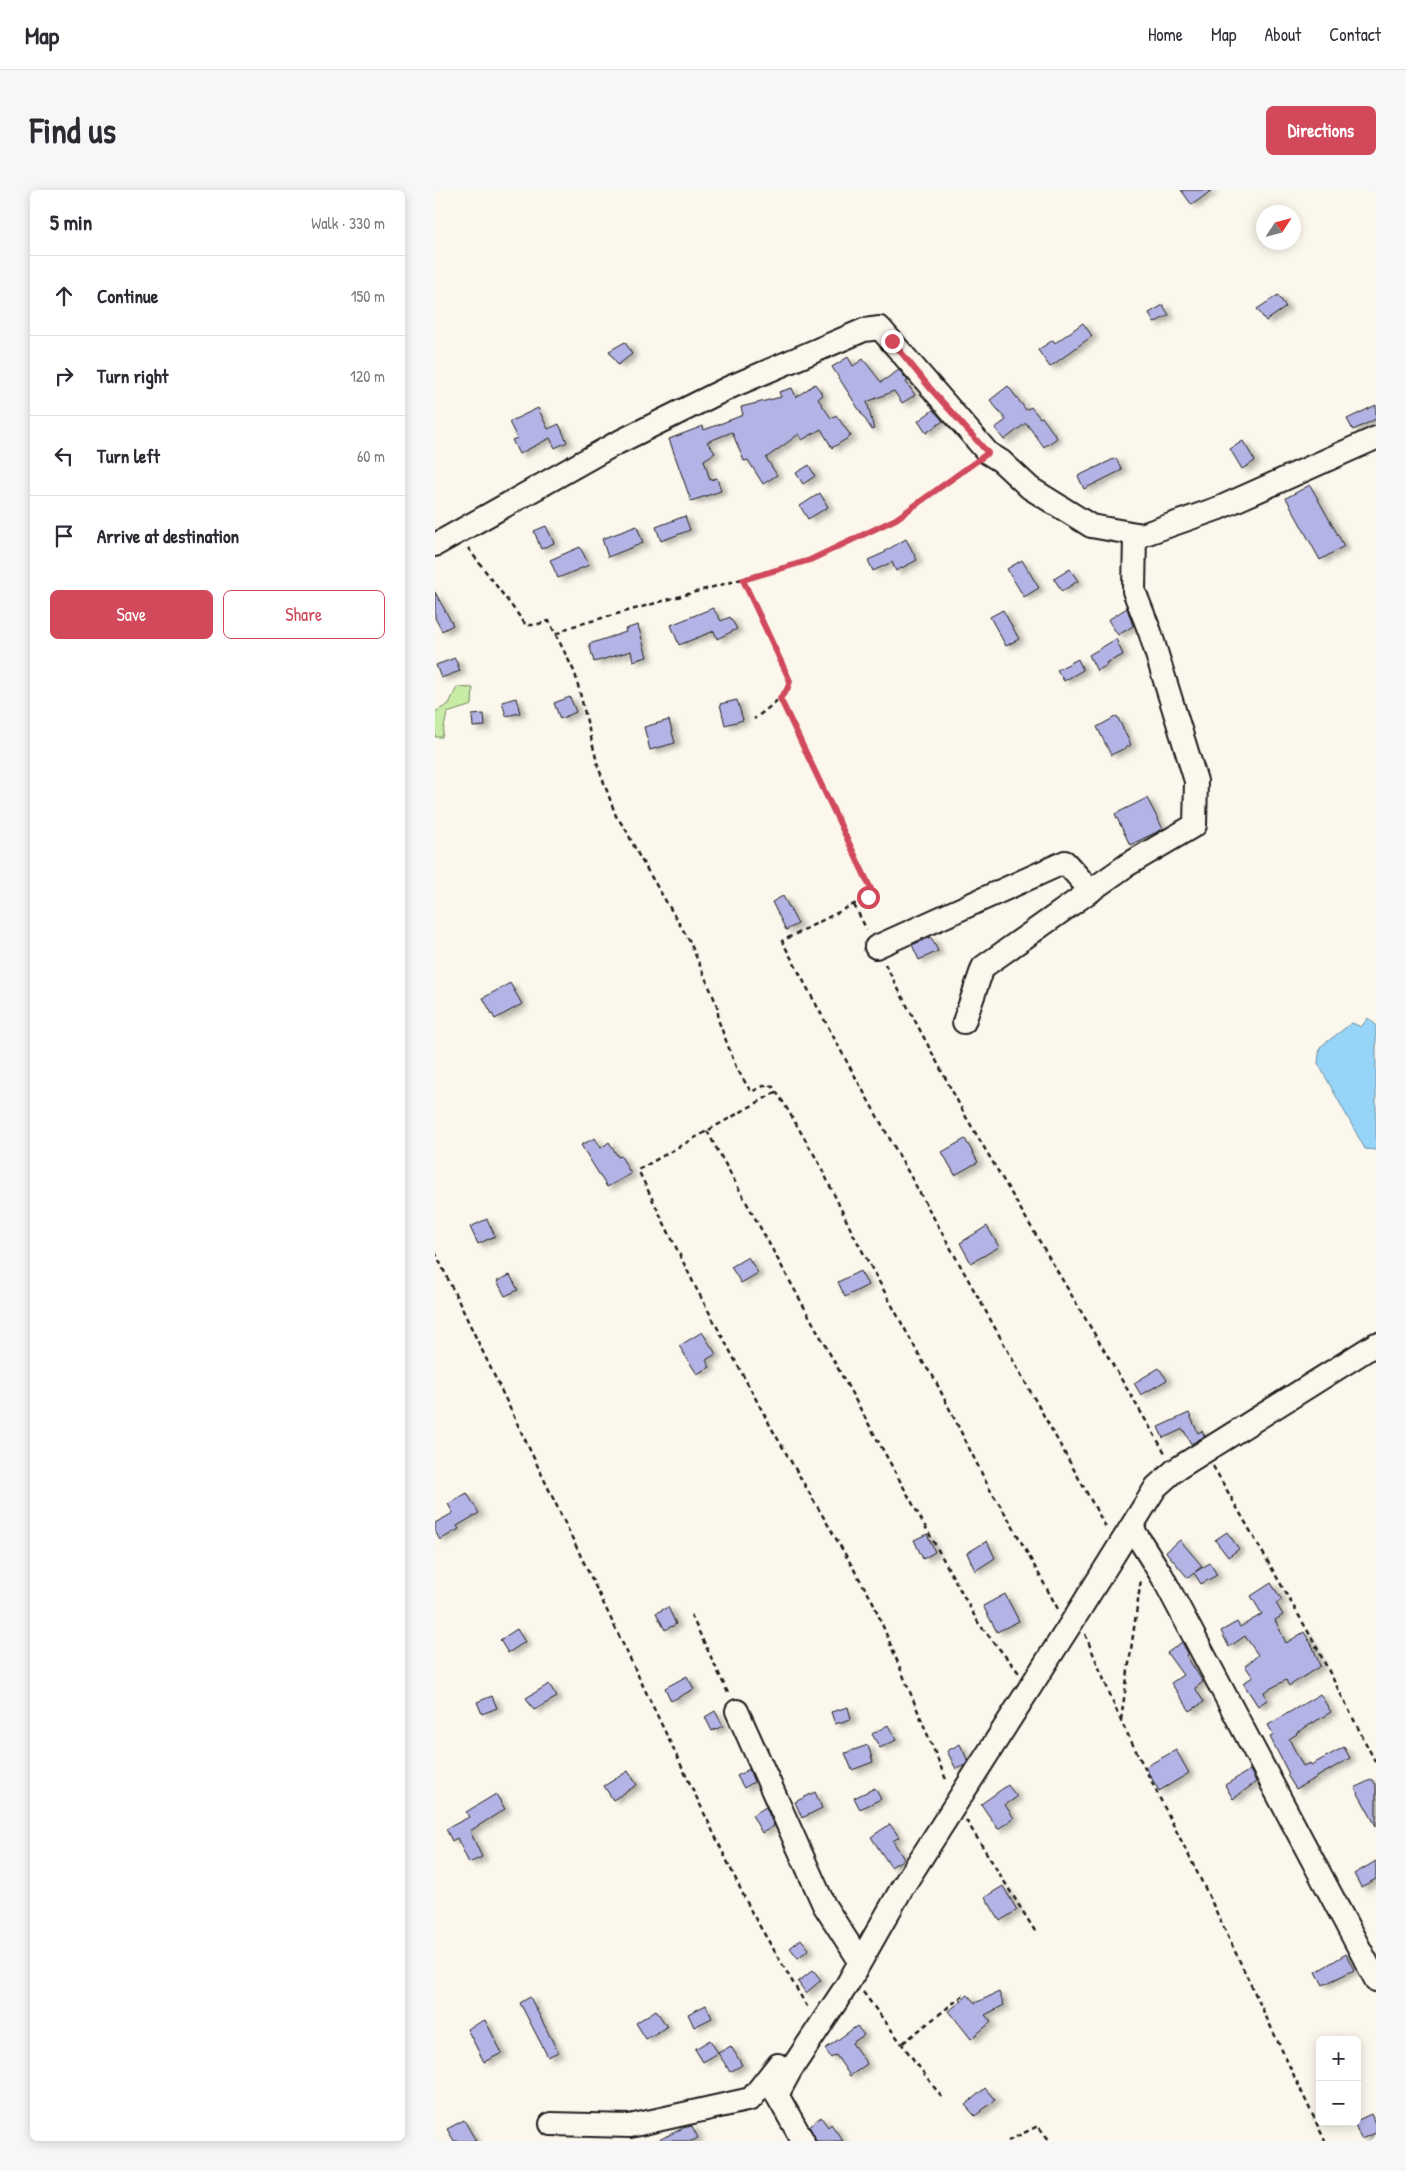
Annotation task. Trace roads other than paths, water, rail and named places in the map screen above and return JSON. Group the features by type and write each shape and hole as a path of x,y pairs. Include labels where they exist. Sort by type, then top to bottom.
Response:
{"street":[{"path":"444,539 613,445 701,401 864,330 880,328 988,453 1001,461 1030,488 1091,526 1142,535 1219,508 1376,438"},
{"path":"964,1022 983,968 1127,864 1195,826 1196,781 1149,632 1134,591 1135,534"},
{"path":"876,947 1065,862 1091,891"},
{"path":"803,2141 777,2095 855,1970 902,1888 1156,1487 1175,1470 1376,1344"},
{"path":"1126,1537 1162,1576 1376,1980"},
{"path":"737,1711 855,1970"},
{"path":"551,2124 630,2126 751,2099 778,2065"}],"water":[{"path":"1368,1018 1376,1025 1376,1150 1365,1149 1318,1063 1320,1047 1352,1023 1361,1027"}]}
